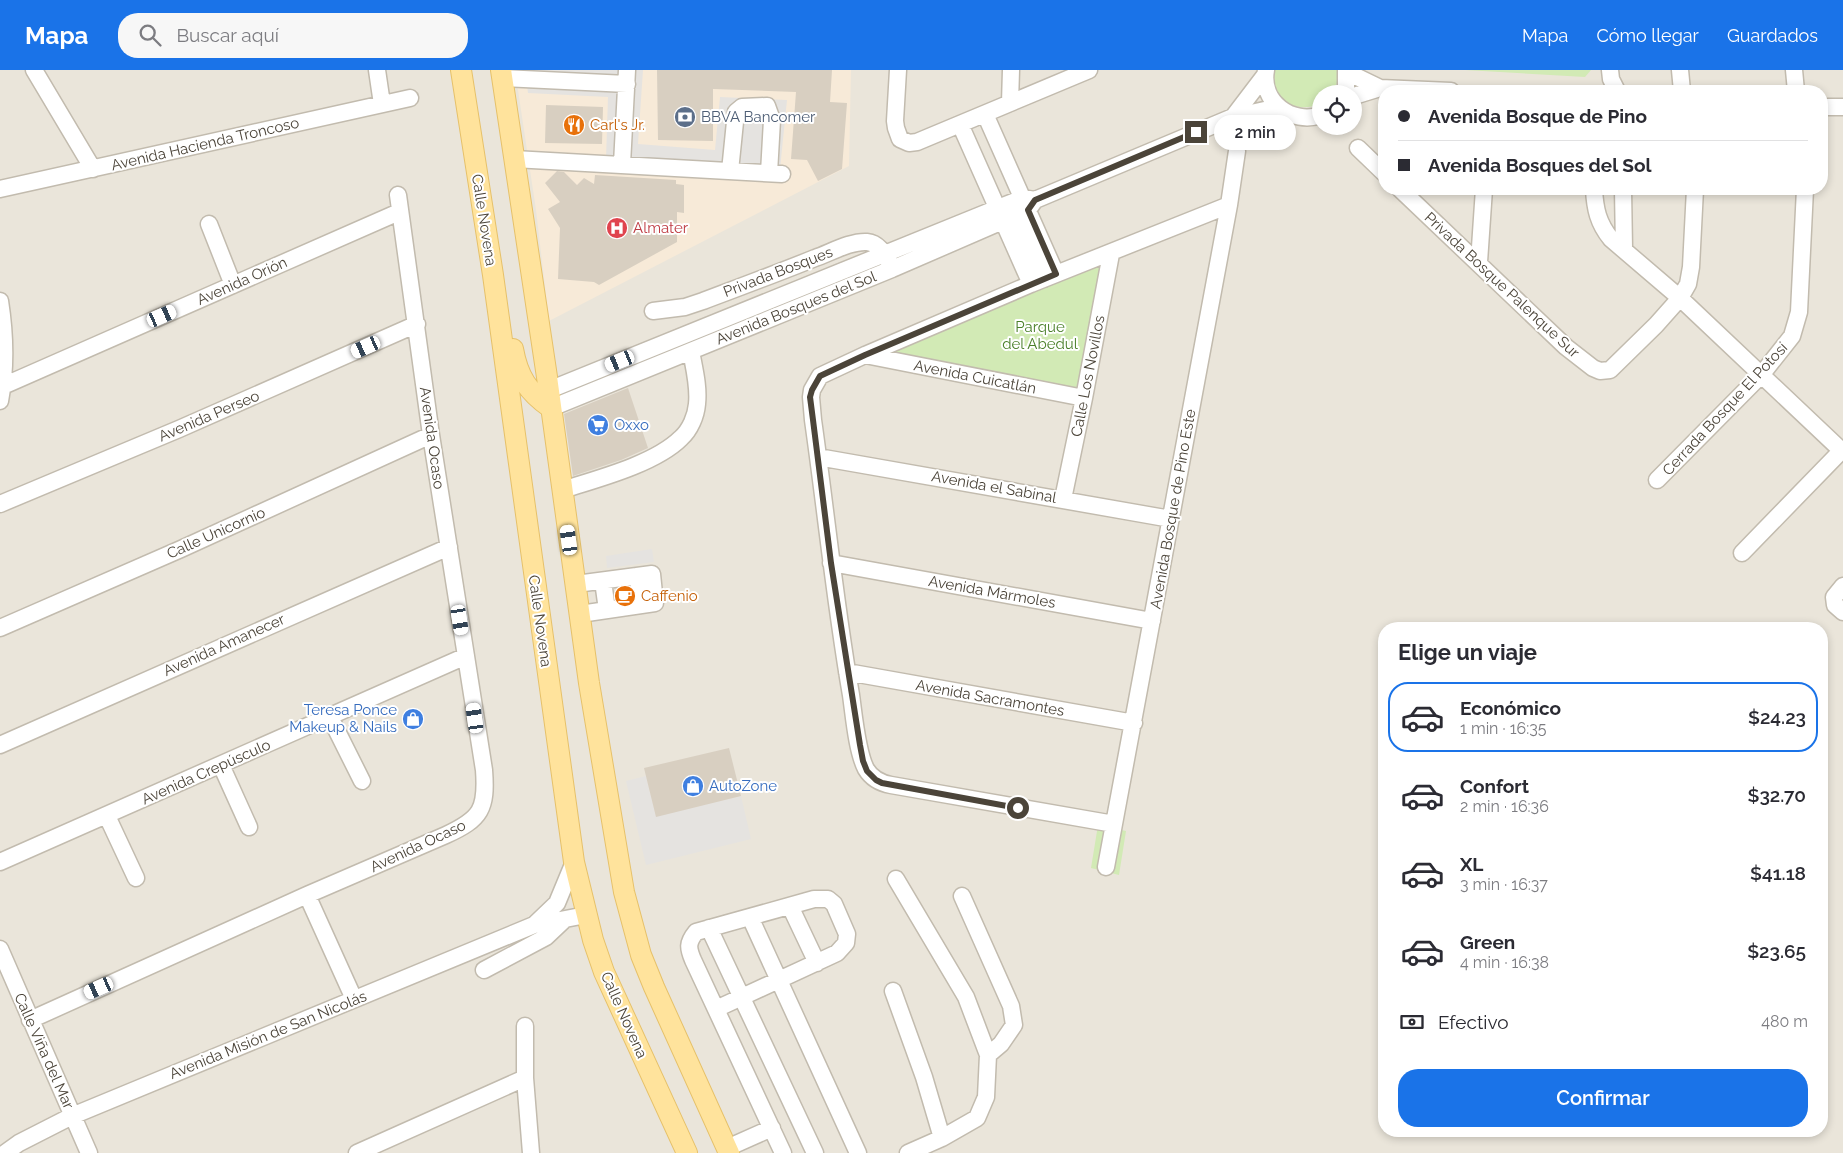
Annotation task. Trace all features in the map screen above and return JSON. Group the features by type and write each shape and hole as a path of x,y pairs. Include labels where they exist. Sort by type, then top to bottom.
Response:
{"main road":[{"name":"Calle Novena","path":"460,70 493,275 574,862 586,915 604,972 687,1153"},
{"path":"501,74 614,841 624,892 641,954 668,1021 728,1151"},
{"path":"493,275 505,303 516,365 531,392 550,399"}],"street":[{"path":"34,70 93,169"},
{"path":"377,70 382,104"},
{"path":"898,70 896,128 900,139 904,142 917,142 1089,70"},
{"path":"1010,103 1011,70"},
{"path":"1680,70 1681,85"},
{"path":"1794,70 1795,85"},
{"path":"1346,85 1346,71 1378,87"},
{"path":"1265,72 1268,93 1278,107 1296,117 1312,117"},
{"name":"Avenida Bosques del Sol","path":"1232,117 1265,72"},
{"path":"501,74 627,77 622,164"},
{"path":"1362,94 1378,89"},
{"name":"Avenida Hacienda Troncoso","path":"0,189 410,98"},
{"path":"514,158 730,171 776,173 772,120 767,106 742,107 736,112 730,171"},
{"name":"Avenida Bosques del Sol","path":"550,399 691,351 892,269 1017,208 1232,117 1278,107"},
{"path":"1828,107 1843,107"},
{"path":"985,114 1017,208 1044,279"},
{"path":"960,124 1017,208 1044,279"},
{"path":"1358,148 1378,166"},
{"name":"Avenida Bosque de Pino Este","path":"1106,867 1229,204 1237,151"},
{"name":"Avenida Ocaso","path":"30,1020 307,895 457,830 466,825 480,811 484,802 484,770 431,434 398,195"},
{"name":"Privada Bosque Palenque Sur","path":"1406,195 1584,362 1600,371 1610,370 1656,325 1680,298"},
{"path":"1479,262 1484,195"},
{"path":"1595,195 1598,217 1603,229 1611,239 1680,298 1843,451 1742,553"},
{"path":"1623,195 1624,249"},
{"path":"1680,298 1688,284 1691,267 1695,195"},
{"name":"Cerrada Bosque El Potosí","path":"1657,480 1762,374 1792,336 1797,325 1801,288 1805,195"},
{"path":"1114,824 891,785 876,780 867,771 863,761 847,672 810,397 820,376 865,355 1044,279 1111,254 1229,204"},
{"name":"Avenida Bosques del Sol","path":"550,399 885,254 1017,208"},
{"name":"Avenida Orión","path":"1,393 233,285 399,212"},
{"path":"209,224 233,285"},
{"name":"Privada Bosques","path":"653,311 684,307 703,301 852,245 867,242 878,247 885,254"},
{"path":"885,254 892,269"},
{"name":"Calle Los Novillos","path":"1063,499 1111,254"},
{"path":"0,301 3,345 1,393"},
{"name":"Avenida Perseo","path":"0,504 179,430 417,324"},
{"path":"562,490 652,458 681,438 690,427 697,405 697,383 691,351"},
{"name":"Avenida Cuicatlán","path":"865,355 1084,398"},
{"name":"Calle Unicornio","path":"0,628 198,542 431,434"},
{"name":"Avenida el Sabinal","path":"818,457 1171,518"},
{"name":"Avenida Amanecer","path":"0,745 448,547"},
{"name":"Avenida Mármoles","path":"831,563 1152,621"},
{"path":"576,584 652,574 655,603 580,614"},
{"path":"603,581 607,610"},
{"path":"1843,586 1834,597 1836,604 1843,612"},
{"name":"Avenida Crepúsculo","path":"0,862 466,656"},
{"name":"Avenida Sacramontes","path":"847,672 1134,723"},
{"path":"330,717 362,781"},
{"path":"221,765 249,827"},
{"path":"106,816 136,878"},
{"name":"Avenida Misión de San Nicolás","path":"534,925 557,903 574,862"},
{"path":"896,879 966,997 988,1055 986,1097 977,1118 942,1138 908,1153"},
{"path":"307,895 354,999"},
{"path":"962,896 1011,1006 1013,1015 1014,1025 1001,1044 988,1055"},
{"path":"716,1009 838,953 846,944 847,934 834,904 828,899 814,899 696,932 689,940 688,948 716,1009 772,1128 783,1153"},
{"path":"790,906 817,963"},
{"name":"Avenida Misión de San Nicolás","path":"5,1153 19,1142 72,1116 534,925 586,915"},
{"path":"750,917 858,1153"},
{"path":"484,970 546,937 564,920"},
{"path":"709,928 815,1153"},
{"name":"Calle Viña del Mar","path":"0,949 89,1153"},
{"path":"893,991 924,1077 942,1138"},
{"path":"526,1026 525,1078 531,1153"},
{"path":"357,1153 525,1078"},
{"path":"728,1151 772,1128"}],"shaded area":[{"path":"0,70 1843,70 1843,1153 0,1153"},
{"path":"515,70 851,70 849,166 549,321 536,210"},
{"path":"525,70 643,70 638,144 715,150 720,97 787,100 780,169 606,159 608,97 528,93"},
{"path":"652,549 654,562 607,568 606,556"},
{"path":"646,776 656,816 741,796 751,839 646,865 626,781"}],"green space":[{"path":"1272,70 1337,70 1336,85 1312,85 1312,106 1306,107 1291,105 1279,96 1275,90"},
{"path":"1465,70 1591,70 1585,77"},
{"name":"Parque del Abedul","path":"1103,256 1080,392 877,354"},
{"path":"1098,825 1126,831 1119,875 1091,868"}],"building":[{"path":"657,70 832,70 830,102 847,103 842,169 818,181 807,160 791,159 796,92 713,89 713,141 658,140"},
{"name":"Carl's Jr.","path":"546,105 603,107 602,144 545,143"},
{"path":"557,171 564,172 577,185 584,178 594,184 595,175 676,180 676,184 684,185 684,213 677,212 677,242 599,285 594,282 558,279 560,228 548,209 560,202 545,183"},
{"name":"Oxxo","path":"628,388 648,448 621,460 573,476 564,414"},
{"name":"AutoZone","path":"729,748 741,796 656,817 644,768"}],"place":[{"name":"BBVA Bancomer","path":"685,117"},
{"name":"Carl's Jr.","path":"574,125"},
{"name":"Almater","path":"617,228"},
{"name":"Oxxo","path":"598,425"},
{"name":"Caffenio","path":"625,596"},
{"name":"Teresa Ponce Makeup & Nails","path":"413,719"},
{"name":"AutoZone","path":"693,786"}],"route":[{"path":"1018,808 882,783 867,771 856,727 847,672 810,397 815,382 820,376 1056,274 1028,210 1035,200 1196,132"}]}
